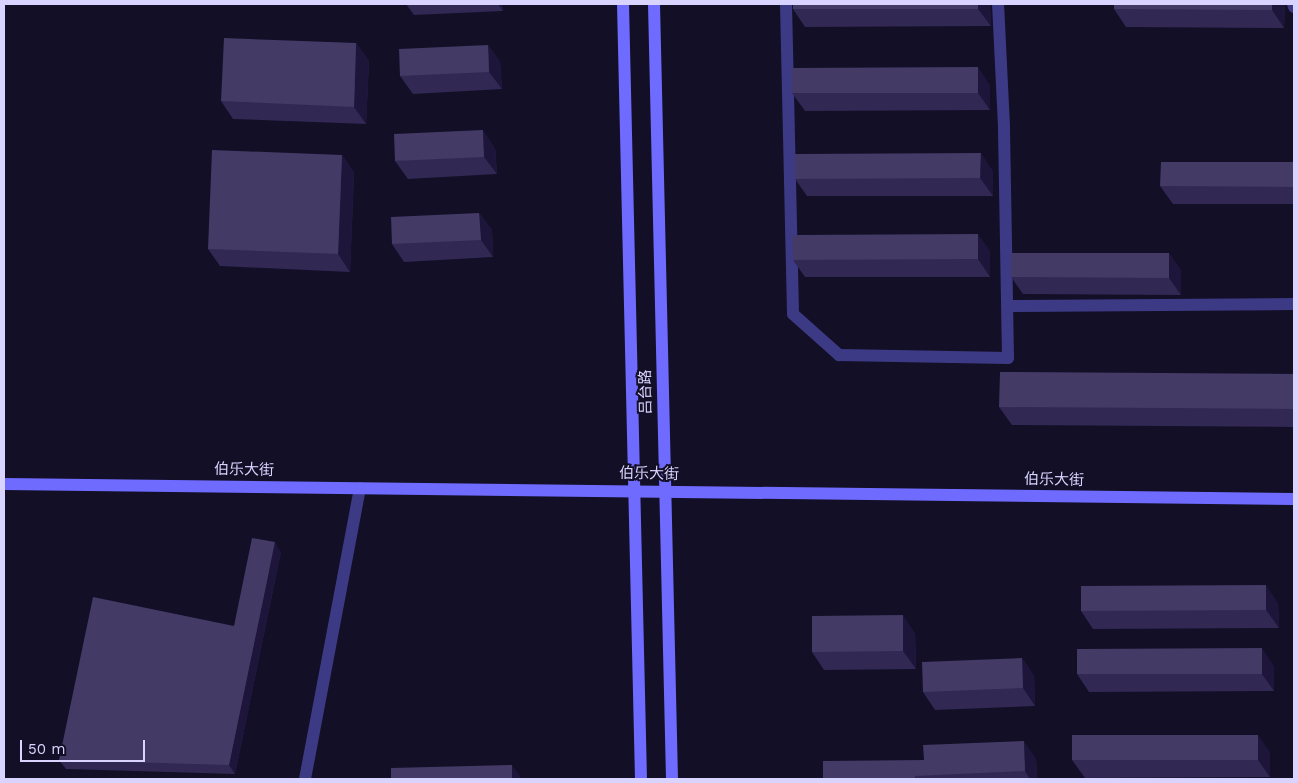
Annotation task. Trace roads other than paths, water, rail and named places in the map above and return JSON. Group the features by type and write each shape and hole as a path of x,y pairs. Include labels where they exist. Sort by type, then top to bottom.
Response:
{"main road":[{"name":"吕台路","path":"623,4 641,779"},
{"name":"吕台路","path":"654,4 672,779"},
{"name":"伯乐大街","path":"4,484 634,490 1294,500"}],"street":[{"path":"786,4 793,314 839,355 1008,358 1004,126 998,4"},
{"path":"1007,306 1294,304"},
{"path":"305,779 360,488"}]}
